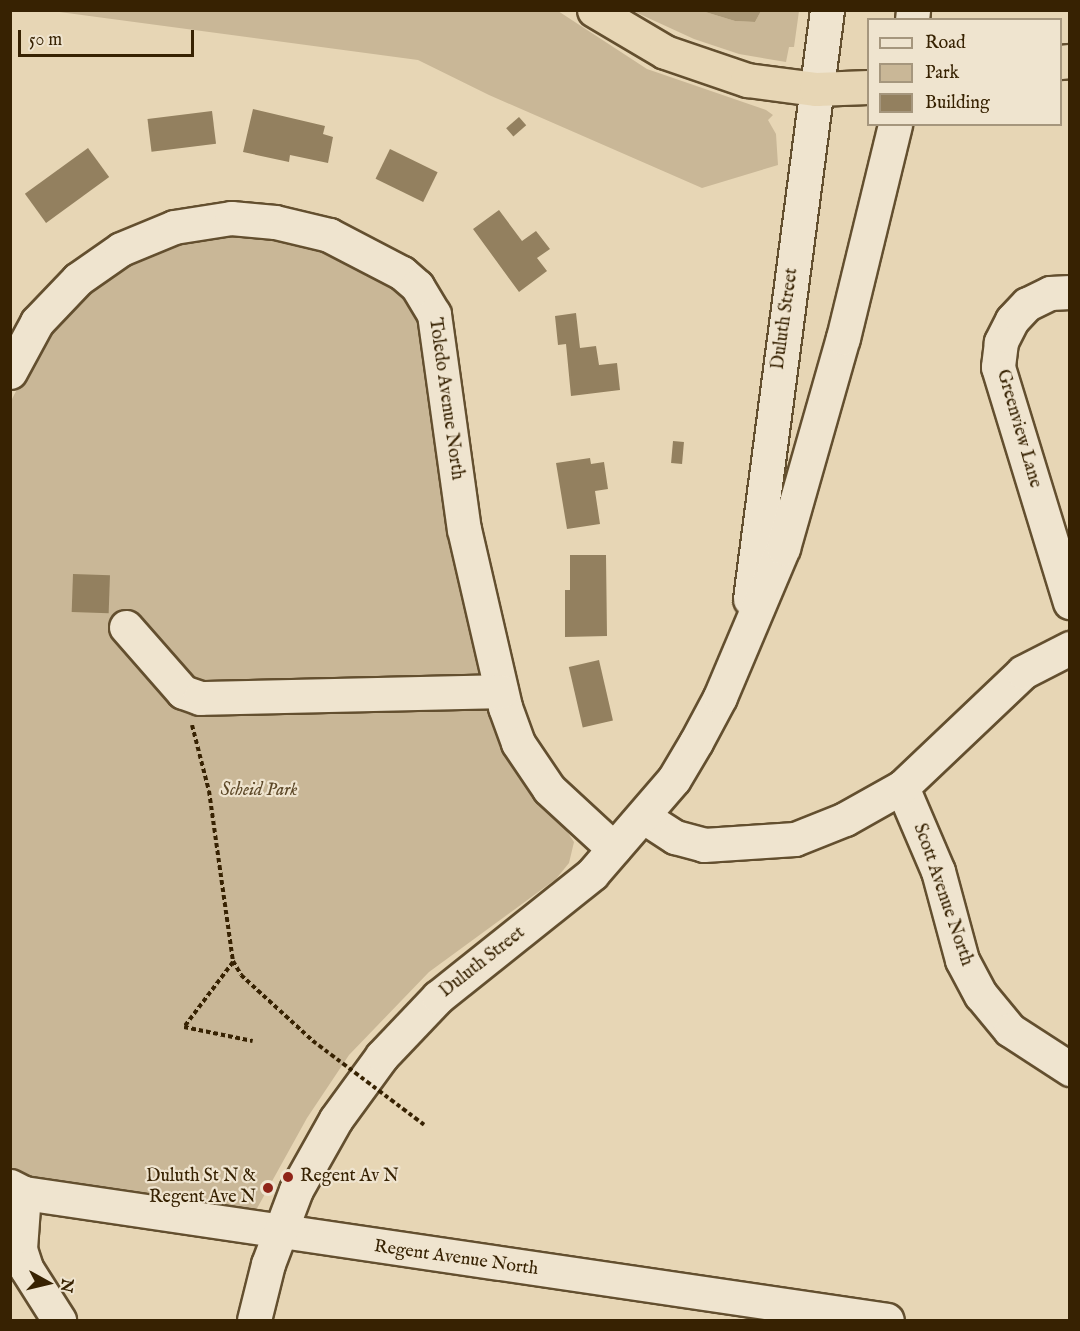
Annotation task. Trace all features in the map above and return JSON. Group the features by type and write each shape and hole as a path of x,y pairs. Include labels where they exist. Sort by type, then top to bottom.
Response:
{"highway":[{"path":"594,10 644,42 705,67 747,80 816,89 867,87"}],"street":[{"name":"Duluth Street","path":"748,627 827,10"},
{"name":"Duluth Street","path":"254,1320 279,1233 296,1190 336,1119 382,1056 438,997 547,913 614,849 644,817 674,779 696,742 720,697 783,548 843,338 895,126"},
{"name":"Toledo Avenue North","path":"10,372 37,322 78,279 121,249 174,227 206,220 252,218 329,235 388,264 417,286 434,314 458,497 501,691 518,743 536,774 614,849"},
{"name":"Greenview Lane","path":"1070,292 1050,293 1027,304 1012,320 1001,342 998,367 1070,602"},
{"path":"126,627 183,692 200,698 501,691"},
{"path":"644,817 675,837 704,845 795,839 845,819 902,787 1023,672 1070,648"},
{"name":"Scott Avenue North","path":"902,787 938,871 962,960 981,995 1010,1030 1070,1070"},
{"path":"17,1189 20,1250 46,1316"},
{"name":"Regent Avenue North","path":"17,1189 755,1311 887,1320"}],"path":[{"path":"183,692 209,791 233,961 241,975 313,1041 426,1126"},
{"path":"233,961 184,1028 253,1041"}],"green space":[{"path":"52,11 558,11 647,69 766,110 773,115 768,120 776,134 778,165 702,188 489,95 418,60"},
{"path":"633,11 702,11 735,21 755,22 761,11 799,11 794,47 789,47 786,62 739,54 694,39"},
{"name":"Scheid Park","path":"234,230 321,249 396,283 418,315 437,448 557,816 574,842 569,863 556,879 429,972 349,1055 307,1118 255,1212 25,1177 11,1169 10,403 40,344 80,295 112,271 192,235"}],"shaded area":[{"path":"702,11 761,11 755,22 735,21"}],"building":[{"path":"253,109 325,126 323,134 333,137 328,163 290,155 289,162 243,152"},
{"path":"212,111 216,144 152,152 147,119"},
{"path":"519,117 526,125 513,136 506,128"},
{"path":"88,148 109,177 46,223 25,194"},
{"path":"390,149 438,172 423,202 376,179"},
{"path":"499,210 522,241 536,231 550,249 537,258 547,271 519,292 473,229"},
{"path":"576,313 580,348 596,346 599,365 617,363 620,390 571,396 566,344 558,345 555,316"},
{"path":"673,441 684,442 682,464 671,463"},
{"path":"590,458 591,464 604,462 608,489 595,491 600,524 567,529 556,463"},
{"path":"570,555 606,555 607,636 565,637 565,590 570,590"},
{"path":"73,574 110,575 109,613 72,612"},
{"path":"599,660 613,720 583,727 569,667"}],"place":[{"name":"Regent Av N","path":"288,1177"},
{"name":"Duluth St N & Regent Ave N","path":"268,1188"}]}
